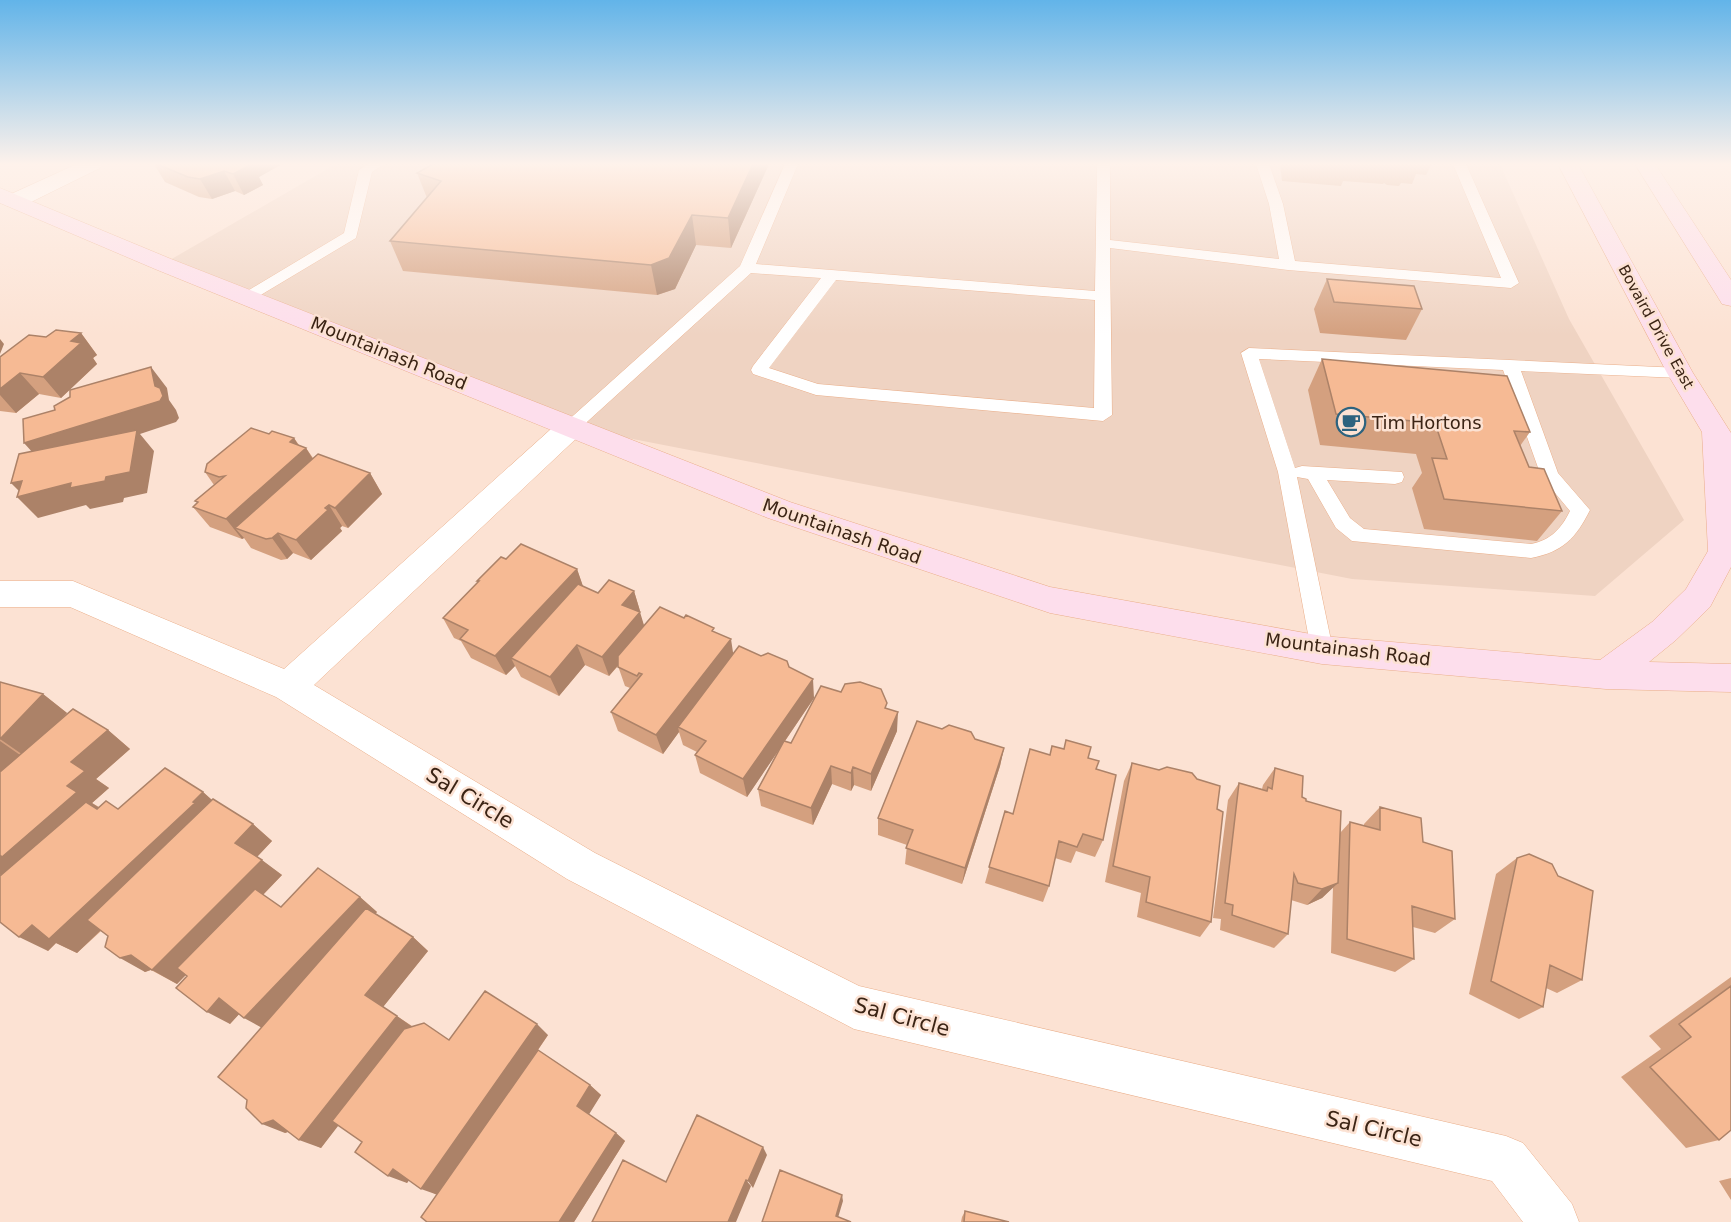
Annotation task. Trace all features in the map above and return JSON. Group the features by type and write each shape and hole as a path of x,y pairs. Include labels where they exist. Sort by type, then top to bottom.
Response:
{"street":[{"name":"Mountainash Road","path":"53,221 249,296 779,510 1005,587 1050,600 1322,650 1606,675 1731,678"},
{"name":"Bovaird Drive East","path":"1599,221 1680,373 1723,444"},
{"path":"1681,221 1731,299"},
{"path":"288,687 571,427"},
{"path":"1606,675 1664,631 1698,598 1724,551 1723,444"},
{"name":"Sal Circle","path":"0,594 73,594 288,687 580,866 855,1008 1506,1160 1554,1222"}],"lane":[{"path":"249,296 351,235 354,221"},
{"path":"571,427 747,268 767,221"},
{"path":"831,276 759,370 816,389 1103,415 1102,221"},
{"path":"1279,221 1288,265"},
{"path":"1102,243 1288,265 1511,283 1484,221"},
{"path":"747,268 1101,296"},
{"path":"1322,650 1287,472 1249,353 1680,373"},
{"path":"1314,473 1343,523 1359,536 1531,551 1550,548 1570,531 1580,510 1551,476 1510,364"},
{"path":"1287,472 1395,477"}],"shaded area":[{"path":"237,221 1525,221 1569,319 1684,520 1595,596 1352,579 571,427 163,264"}],"building":[{"path":"407,221 689,221 669,258 651,265 390,241"},
{"path":"1327,279 1414,286 1422,309 1334,302"},
{"path":"56,330 81,333 71,341 81,343 43,377 20,373 0,389 0,357 29,335 46,337"},
{"path":"1322,359 1507,376 1530,432 1514,431 1529,467 1544,469 1562,511 1444,499 1432,458 1447,459 1435,423 1336,414"},
{"path":"151,367 155,386 160,388 163,396 160,401 24,443 23,419 55,410 54,406 70,397 70,390"},
{"path":"251,428 269,434 272,431 294,438 290,442 306,448 226,519 193,507 198,502 195,501 225,476 219,477 205,472 207,464"},
{"path":"137,430 130,472 106,477 105,481 70,488 71,483 17,497 22,481 11,483 19,454"},
{"path":"318,454 370,473 335,508 329,505 325,508 328,510 296,540 278,533 266,539 235,528"},
{"path":"521,544 577,569 495,656 460,639 468,630 443,618 501,557 506,559"},
{"path":"609,580 634,591 622,605 640,612 602,657 577,645 550,677 511,658 578,584 598,593"},
{"path":"660,607 684,618 686,615 714,628 712,631 731,639 656,735 611,712 642,674 639,673 637,676 618,667 618,656"},
{"path":"739,646 761,656 768,653 787,661 789,667 813,679 743,779 695,755 706,741 678,727"},
{"path":"0,682 43,694 0,739"},
{"path":"860,682 881,689 887,703 885,708 898,712 871,774 853,767 851,773 831,766 811,808 758,789 784,741 791,743 821,686 841,692 845,684"},
{"path":"73,709 108,730 71,762 85,771 67,786 77,792 2,857 0,855 0,772"},
{"path":"917,721 942,729 949,725 971,732 975,739 1004,748 965,868 906,848 913,830 878,818"},
{"path":"1066,740 1091,747 1088,758 1099,761 1096,769 1116,775 1103,840 1083,834 1077,847 1059,841 1049,886 989,867 1005,811 1013,814 1030,749 1050,755 1052,746 1064,749"},
{"path":"1132,763 1159,770 1167,767 1192,773 1197,779 1220,786 1217,809 1223,812 1211,922 1146,902 1150,877 1113,866"},
{"path":"165,768 203,792 193,802 195,803 49,939 32,925 19,937 0,922 0,876 86,802 97,809 106,801 118,809"},
{"path":"1275,768 1303,776 1302,797 1306,801 1341,811 1338,883 1322,889 1298,883 1294,874 1288,934 1232,915 1233,905 1225,903 1239,783 1267,791 1268,787 1272,789"},
{"path":"213,799 253,824 235,843 262,860 152,970 131,955 120,958 105,947 108,936 87,920"},
{"path":"1380,807 1421,818 1423,842 1452,851 1455,919 1412,906 1414,959 1347,939 1350,822 1380,830"},
{"path":"1529,854 1552,864 1558,876 1593,891 1582,980 1550,965 1543,1007 1491,981 1517,858"},
{"path":"318,868 360,897 244,1018 219,998 207,1012 176,988 187,976 177,968 255,889 281,907"},
{"path":"366,908 413,937 365,995 397,1016 299,1140 273,1120 262,1124 246,1108 247,1100 218,1077"},
{"path":"1731,986 1731,1130 1719,1140 1650,1067 1691,1037 1679,1024"},
{"path":"485,991 537,1024 421,1189 393,1169 388,1176 355,1152 362,1142 332,1121 404,1029 424,1023 449,1040"},
{"path":"538,1050 590,1085 577,1106 616,1133 559,1222 427,1222 421,1217"},
{"path":"697,1115 763,1147 728,1222 592,1222 623,1160 666,1182"},
{"path":"780,1170 842,1195 836,1216 851,1222 762,1222"},
{"path":"965,1211 1009,1222 964,1222"}],"place":[{"name":"Tim Hortons","path":"1351,422"}]}
